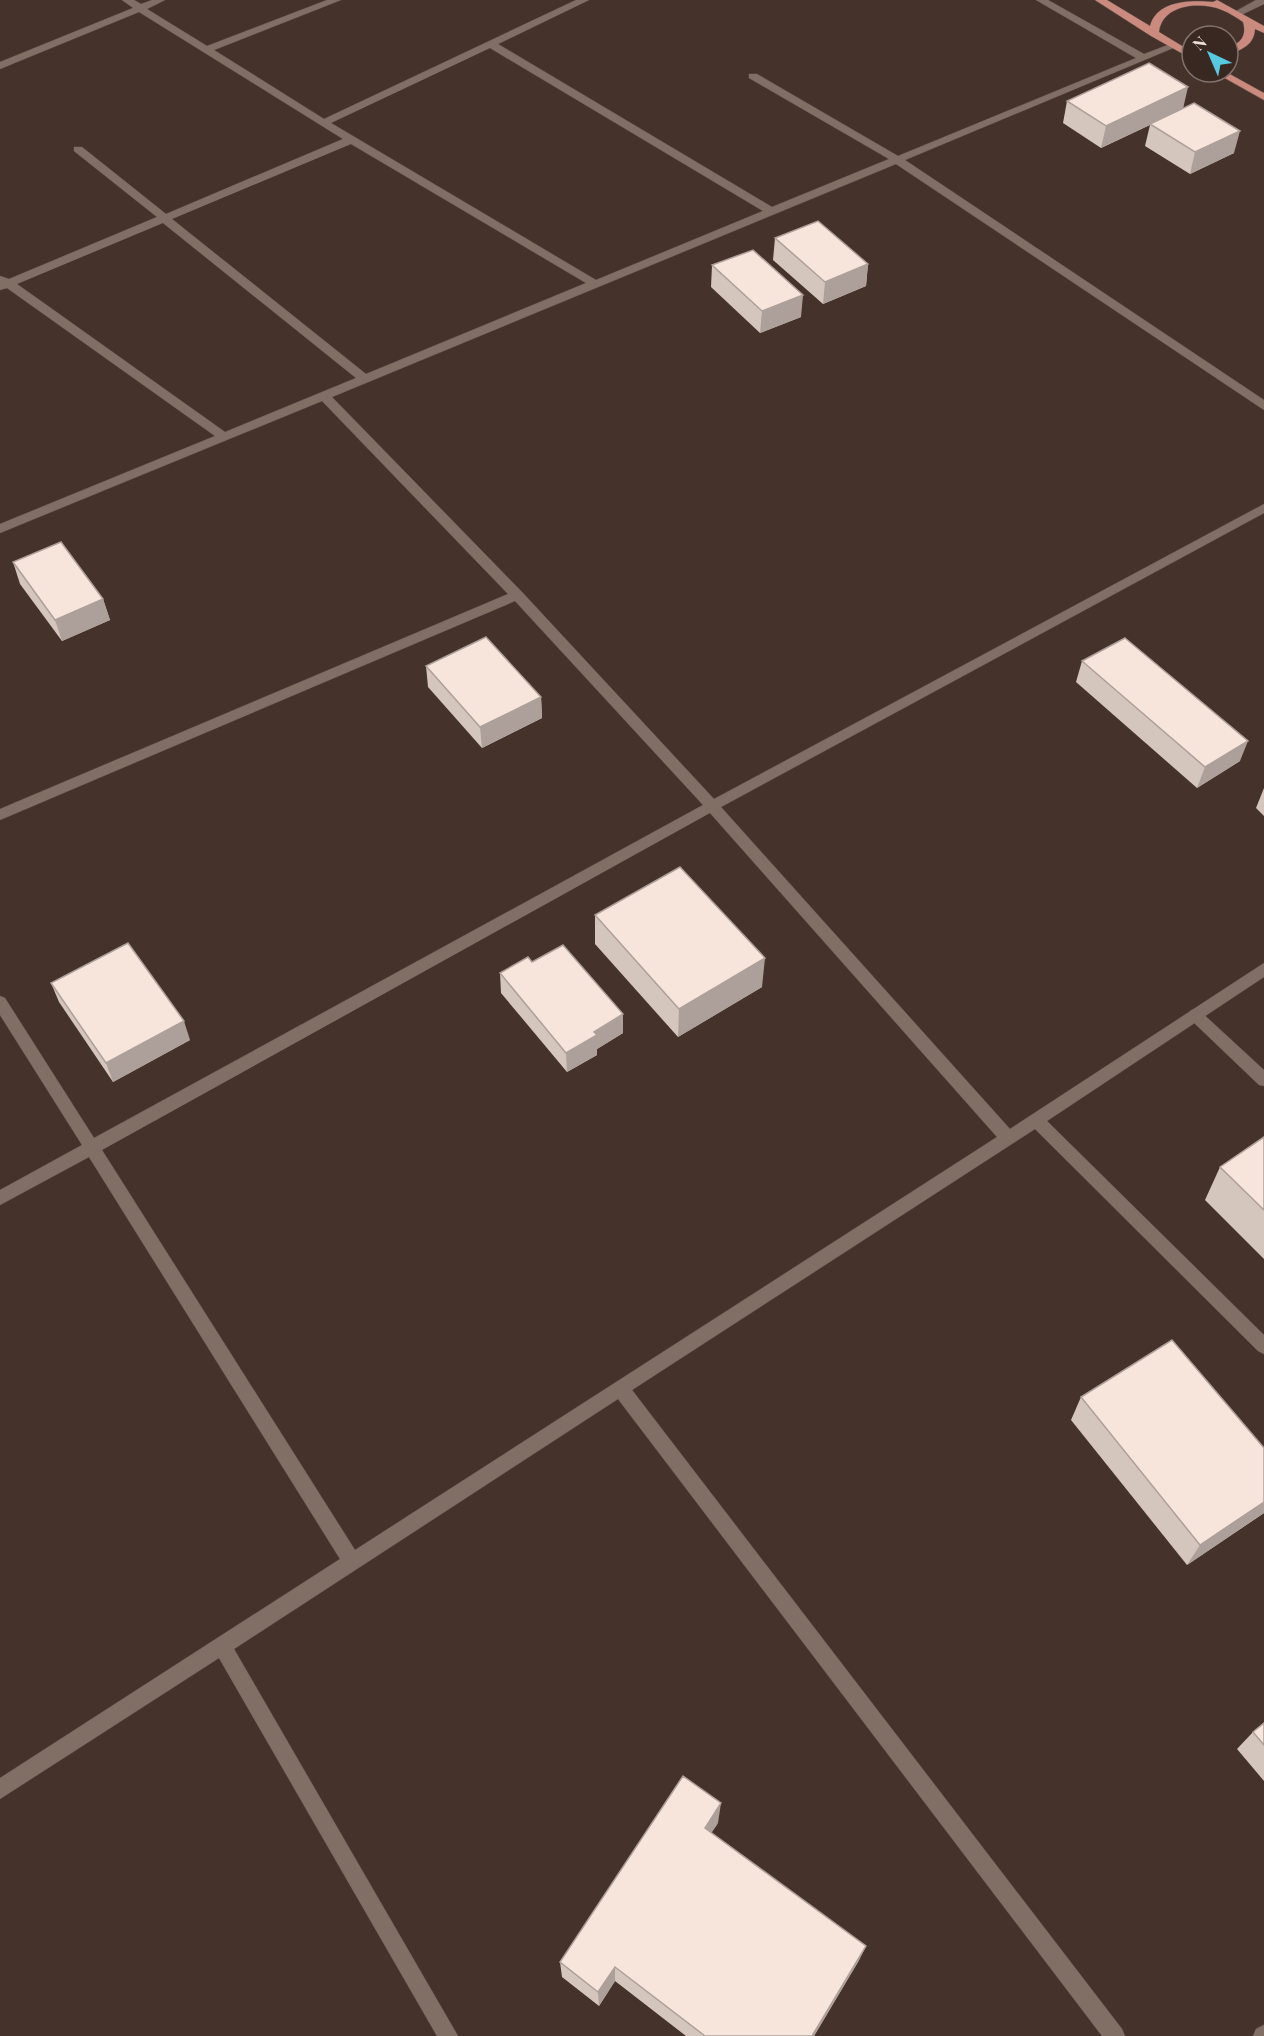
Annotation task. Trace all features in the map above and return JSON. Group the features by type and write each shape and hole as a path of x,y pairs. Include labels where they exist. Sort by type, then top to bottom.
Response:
{"main road":[{"path":"1100,0 1180,50"},
{"path":"1212,0 1264,30"},
{"path":"1154,34 1153,22 1158,14 1167,8 1195,2 1226,8"},
{"path":"1240,46 1250,38 1251,30 1248,21"},
{"path":"1240,83 1264,97"}],"street":[{"path":"127,0 351,140 595,284"},
{"path":"0,66 160,0"},
{"path":"206,50 336,0"},
{"path":"323,123 584,0"},
{"path":"1041,0 1143,58"},
{"path":"1236,14 1264,0"},
{"path":"491,44 771,211"},
{"path":"0,529 1143,58 1177,48"},
{"path":"753,76 896,159 1072,274 1264,406"},
{"path":"2,283 351,140"},
{"path":"78,149 365,379"},
{"path":"2,283 224,437"},
{"path":"324,396 517,595 711,806 1008,1138"},
{"path":"0,1198 93,1149 711,806 1264,508"},
{"path":"0,815 517,595"},
{"path":"0,1789 1036,1120 1264,969"},
{"path":"0,1002 352,1562"},
{"path":"1195,1015 1264,1080"},
{"path":"1036,1120 1264,1346"},
{"path":"620,1388 1115,2036"},
{"path":"222,1646 448,2036"}],"building":[{"path":"1149,63 1188,87 1106,126 1067,101"},
{"path":"1194,103 1240,131 1195,152 1150,124"},
{"path":"818,221 868,264 825,282 775,238"},
{"path":"753,250 803,295 762,311 712,265"},
{"path":"61,542 103,599 55,620 13,562"},
{"path":"486,637 541,697 480,727 426,666"},
{"path":"1125,638 1248,741 1205,767 1082,661"},
{"path":"680,867 765,958 679,1009 595,915"},
{"path":"128,943 184,1021 106,1063 51,983"},
{"path":"563,945 623,1014 594,1032 597,1035 566,1053 500,973 528,957 532,962"},
{"path":"1264,1137 1264,1210 1220,1167"},
{"path":"1172,1340 1264,1448 1264,1502 1200,1545 1081,1397"},
{"path":"1264,1723 1264,1745 1253,1732"},
{"path":"683,1776 721,1803 705,1828 866,1946 812,2036 705,2036 615,1967 598,1992 560,1962"}]}
